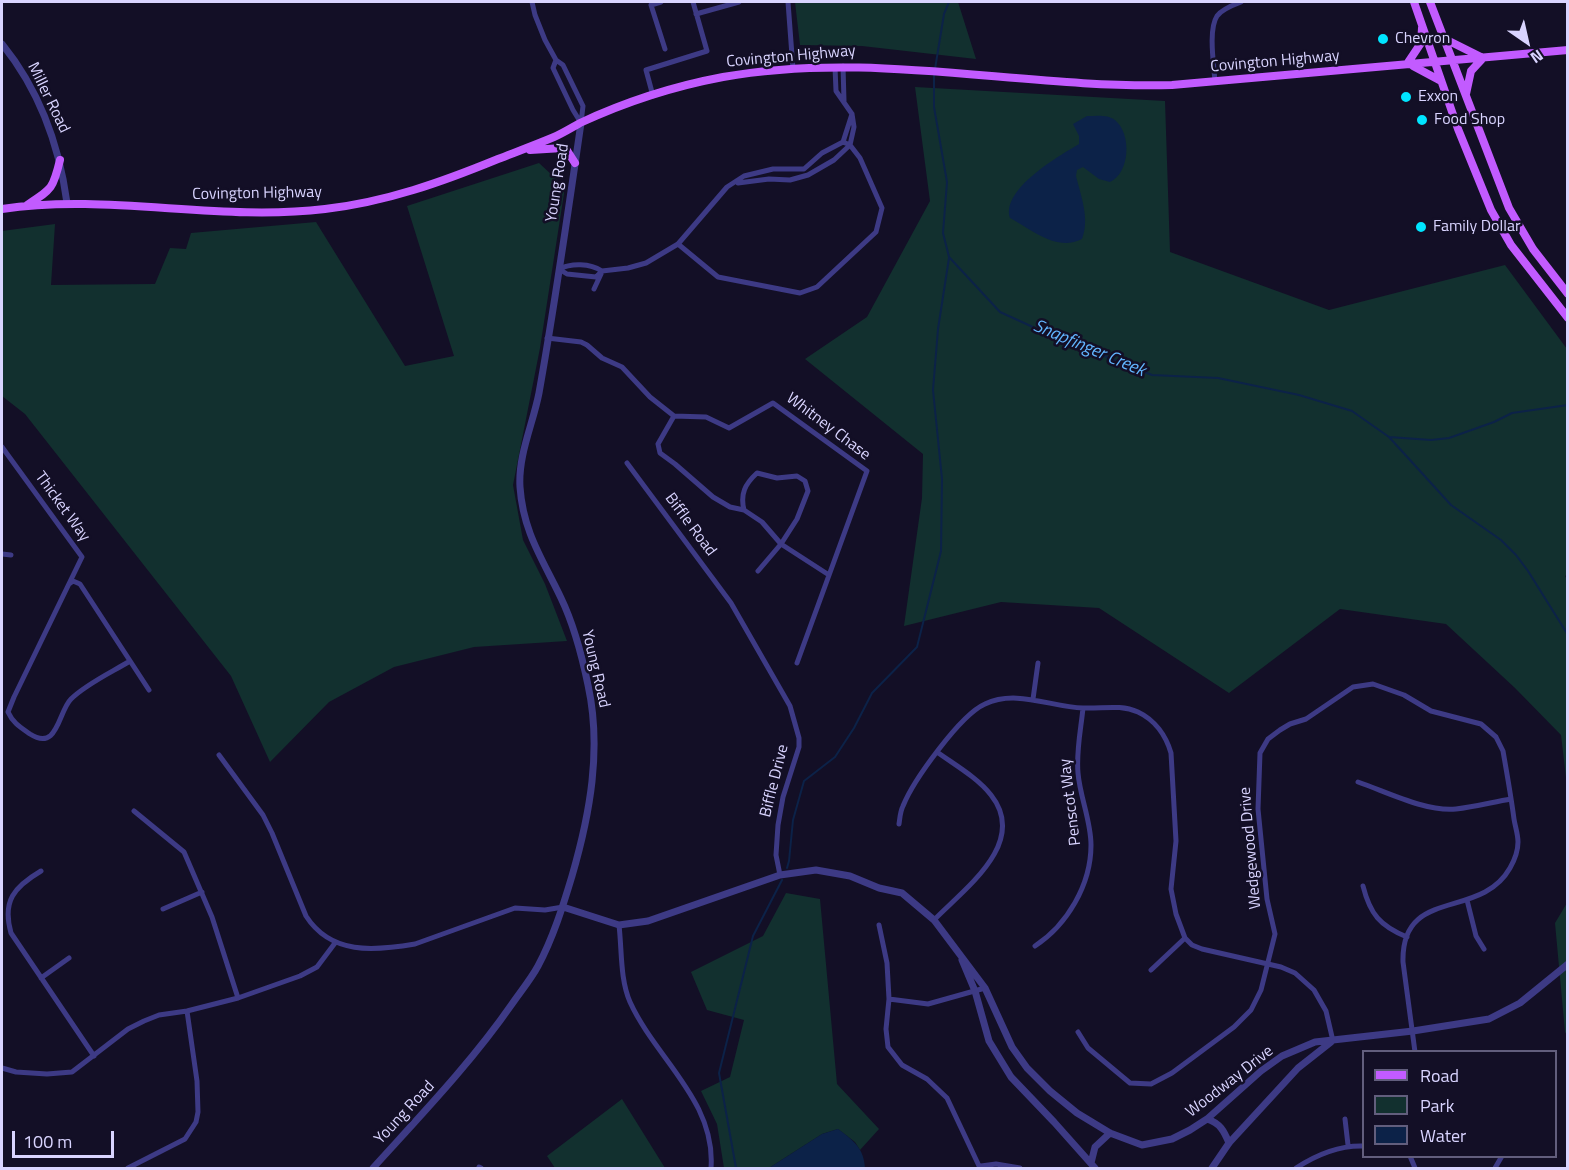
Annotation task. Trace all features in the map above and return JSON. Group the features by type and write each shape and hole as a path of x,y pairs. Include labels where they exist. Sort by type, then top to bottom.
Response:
{"main road":[{"path":"1414,2 1458,129 1491,210 1511,245 1568,318"},
{"path":"1430,2 1509,208 1533,249 1568,294"},
{"path":"1423,24 1421,43 1407,64 1420,68 1441,81"},
{"path":"1443,38 1483,58 1468,77 1466,97"},
{"name":"Covington Highway","path":"2,209 67,203 218,213 325,209 379,200 434,185 581,123 653,96 722,77 793,69 839,66 903,68 1106,86 1172,85 1568,50"},
{"path":"528,147 530,150 566,149 575,163"},
{"path":"25,207 50,190 54,184 60,160"}],"street":[{"path":"532,2 545,40 556,60 563,65 583,106 581,123"},
{"path":"661,2 651,5 665,49"},
{"path":"653,96 645,70 707,51 693,2"},
{"path":"696,14 739,2"},
{"path":"788,2 793,69"},
{"path":"1215,82 1212,28 1216,17 1222,11 1241,2"},
{"name":"Miller Road","path":"2,44 28,85 51,131 60,160 67,203"},
{"path":"556,60 553,68 581,123"},
{"path":"736,183 768,179 790,180 808,175 834,160 850,145 854,127 852,114 836,91 839,66"},
{"path":"559,269 567,273 596,277 602,271 646,263 678,244 727,188 744,176 773,169 804,169 822,153 843,142 852,114"},
{"name":"Young Road","path":"373,1168 462,1071 538,967 563,908 586,830 592,790 594,749 589,688 577,638 562,600 532,542 521,503 520,482 521,460 538,395 581,123"},
{"path":"678,244 718,277 800,293 817,287 876,232 882,208 860,158 850,145 843,142"},
{"path":"559,269 568,265 596,267 602,271"},
{"path":"581,275 582,266"},
{"path":"594,289 602,271"},
{"path":"547,338 580,342 602,358 622,367 650,397 674,416 658,444 660,453 713,497 730,507 744,510 762,522 781,544 829,575"},
{"name":"Whitney Chase","path":"674,416 705,417 729,428 773,403 867,471 797,663"},
{"name":"Thicket Way","path":"2,447 82,557 14,697 8,712 13,722 36,738 46,739 54,734 65,706 73,697 130,661"},
{"name":"Biffle Road","path":"627,463 731,603"},
{"path":"744,510 741,499 744,489 757,473 777,478 797,476 805,481 808,490 797,519 781,544 758,571"},
{"path":"2,554 11,555"},
{"path":"68,586 72,580 80,584 149,690"},
{"name":"Biffle Drive","path":"731,603 790,706 799,738 799,747 783,796 778,825 776,855 780,875"},
{"path":"1033,699 1038,663"},
{"name":"Wedgewood Drive","path":"1078,1032 1088,1048 1130,1083 1152,1084 1172,1073 1234,1027 1251,1010 1261,990 1275,934 1267,899 1260,831 1258,779 1260,753 1268,739 1280,730 1306,719 1353,687 1373,684 1404,695 1431,711 1485,726 1496,737 1503,751 1518,842 1514,861 1499,882 1483,895 1433,910 1415,921 1407,937"},
{"path":"899,824 902,808 910,791 937,752 970,713 985,704 1006,698 1033,699 1083,708 1117,707 1137,711 1157,726 1168,743 1171,753 1176,841 1171,889 1176,914 1185,938 1192,945 1202,949 1281,967 1295,974 1314,990 1326,1011 1333,1041"},
{"name":"Penscot Way","path":"1035,946 1046,939 1067,914 1079,897 1088,875 1091,845 1078,774 1083,708"},
{"path":"934,920 993,859 998,851 1003,832 1001,814 992,796 973,778 937,752"},
{"path":"219,755 263,815 306,916 314,928 335,943 366,949 415,944 515,908 545,910 563,908 619,925 648,921 780,875 816,870 850,876 879,888 902,893 934,920 956,946 985,988 1012,1047 1027,1068 1077,1113 1110,1133 1095,1147 1093,1166"},
{"path":"1358,783 1429,807 1444,809 1511,799"},
{"path":"134,811 184,852 212,917 238,998"},
{"path":"41,872 16,888 10,902 7,919 11,933 94,1056"},
{"path":"1364,886 1366,898 1380,922 1407,937 1403,947 1403,962 1414,1050"},
{"path":"163,909 202,892"},
{"path":"1467,900 1476,936 1484,949"},
{"path":"619,925 625,985 630,1001 639,1019 693,1099 707,1125 712,1146 711,1168"},
{"path":"879,925 887,963 889,999 885,1029 888,1047 902,1065 927,1079 947,1098 980,1167 996,1164 1020,1168"},
{"path":"1151,970 1185,938"},
{"path":"2,1068 16,1072 47,1074 72,1072 128,1029 144,1021 159,1015 187,1011 238,998 300,976 317,967 335,943"},
{"path":"956,946 975,991 989,1041 1011,1077 1093,1166"},
{"path":"41,978 69,958"},
{"name":"Woodway Drive","path":"1110,1133 1142,1145 1162,1142 1181,1135 1207,1119 1261,1071 1282,1056 1315,1042 1413,1031 1489,1019 1520,1003 1568,964"},
{"path":"889,999 928,1004 985,988"},
{"path":"128,1168 185,1139 196,1122 197,1081 187,1011"},
{"name":"Woodway Drive","path":"1212,1168 1229,1143 1298,1068 1333,1041"},
{"path":"1207,1119 1217,1122 1229,1143"},
{"path":"1345,1119 1347,1145"},
{"path":"1296,1168 1307,1161 1347,1145 1362,1146"}],"green space":[{"path":"795,2 958,2 976,59 862,46 800,45"},
{"path":"915,87 1165,101 1170,252 1329,310 1505,265 1567,349 1568,574 1565,576 1568,581 1567,786 1561,735 1515,688 1446,624 1340,609 1229,693 1099,608 1001,602 904,626 922,498 923,454 805,359 867,317 930,201"},
{"path":"539,163 565,187 540,348 513,485 523,540 545,584 567,641 474,647 394,667 329,702 270,762 231,676 25,414 2,396 2,231 55,224 51,285 155,284 170,248 186,249 191,233 316,222 405,366 454,356 407,206"},
{"path":"786,893 820,899 837,1084 879,1129 860,1150 855,1142 838,1129 822,1134 769,1168 724,1168 717,1124 701,1091 730,1077 744,1020 707,1010 691,972 763,936"},
{"path":"1567,903 1567,1035 1555,923"},
{"path":"622,1099 665,1168 555,1168 547,1156"}],"water":[{"path":"1087,116 1109,117 1120,126 1126,143 1125,162 1117,177 1110,182 1099,179 1083,167 1077,170 1076,176 1085,216 1082,239 1063,243 1054,241 1010,218 1010,207 1014,196 1023,185 1046,165 1079,144 1079,136 1073,124"},
{"path":"838,1129 860,1150 865,1168 769,1168 822,1134"}],"waterway":[{"name":"Snapfinger Creek","path":"935,69 944,14 949,2"},
{"name":"Snapfinger Creek","path":"934,75 934,107 947,182 943,233 949,257 1000,312 1152,375 1218,378 1299,395 1352,411 1389,437 1431,440 1449,438 1512,413 1568,405"},
{"path":"787,868 793,820 804,781 835,757 854,728 872,693 917,647 941,551 942,479 933,390 938,329 949,258"},
{"path":"1389,437 1451,505 1501,540 1516,555 1568,635"},
{"path":"736,1168 719,1073 753,936 782,880"}],"place":[{"name":"Chevron","path":"1383,39"},
{"name":"Exxon","path":"1406,97"},
{"name":"Food Shop","path":"1422,120"},
{"name":"Family Dollar","path":"1421,227"}]}
